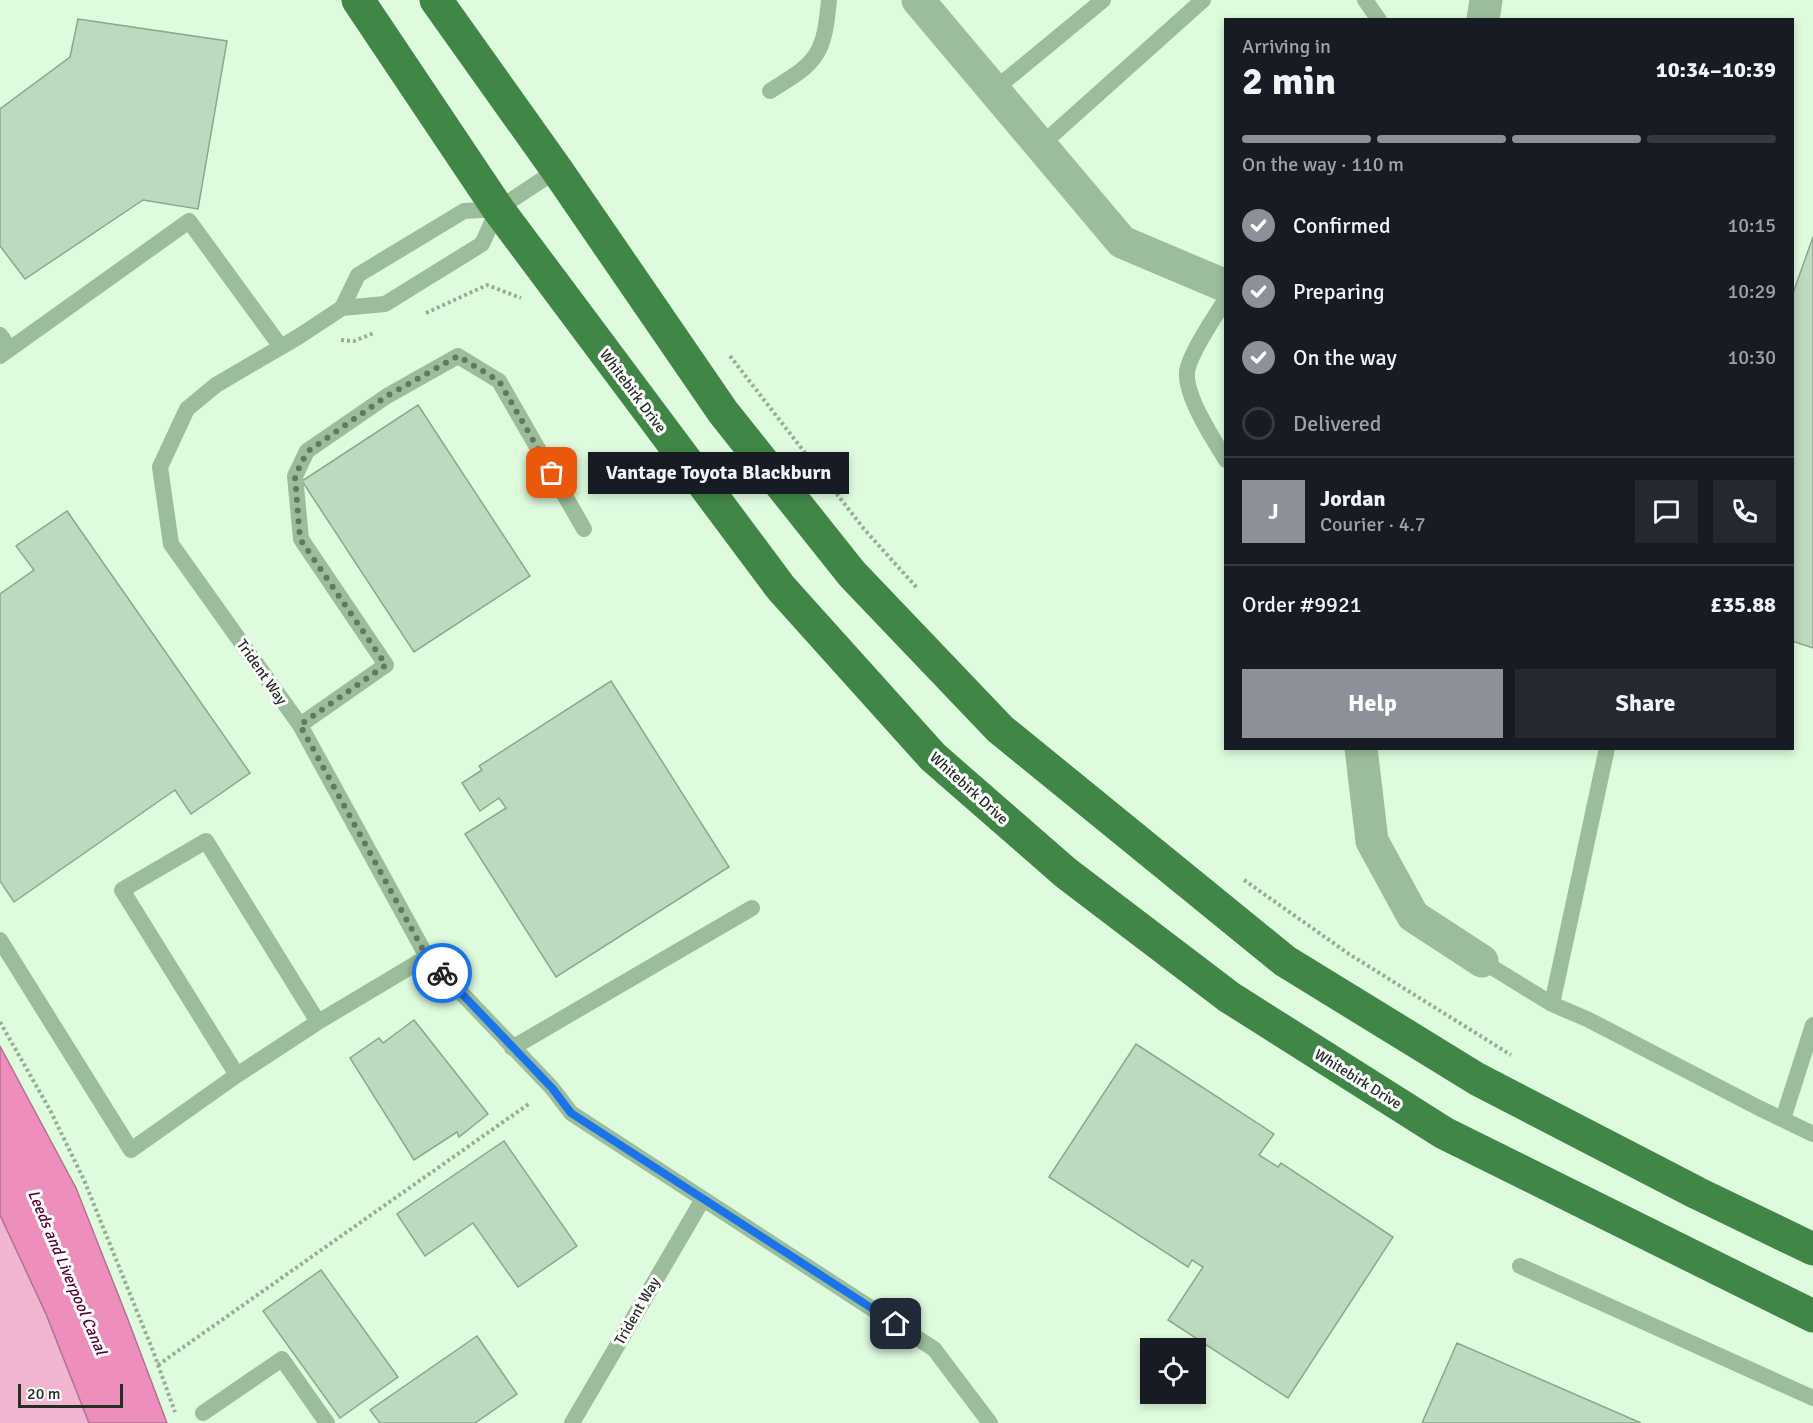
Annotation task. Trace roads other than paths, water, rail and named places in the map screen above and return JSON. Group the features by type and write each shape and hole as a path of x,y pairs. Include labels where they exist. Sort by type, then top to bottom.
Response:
{"highway":[{"name":"Whitebirk Drive","path":"358,0 498,209 781,588 933,757 1066,873 1229,997 1444,1133 1813,1316"},
{"path":"436,0 737,430 852,574 1000,729 1285,961 1477,1079 1697,1193 1813,1248"}],"street":[{"path":"918,0 1122,242 1224,285"},
{"path":"1483,18 1486,0"},
{"path":"1361,750 1372,841 1413,915 1482,960"}],"lane":[{"path":"770,91 800,71 815,56 825,31 829,0"},
{"path":"994,90 1103,0"},
{"path":"1041,145 1203,0"},
{"path":"1365,0 1378,18"},
{"path":"342,308 358,275 464,211 498,209 557,170"},
{"name":"Trident Way","path":"498,209 482,244 385,304 342,308 298,337 216,385 187,409 160,467 171,544 300,725 427,957 552,1088 571,1113 934,1349 990,1423"},
{"path":"0,335 5,353 189,221 281,347"},
{"path":"1224,301 1199,342 1187,372 1191,395 1224,457"},
{"path":"300,725 386,665 300,539 295,476 307,452 316,445 387,396 458,356 499,381 584,529"},
{"path":"1552,1004 1607,750"},
{"path":"237,1075 122,890 206,841 318,1022"},
{"path":"512,1048 752,908"},
{"path":"0,940 132,1150 237,1075 318,1022 427,957"},
{"path":"1482,960 1552,1004 1587,1019 1813,1134"},
{"path":"1783,1119 1813,1025"},
{"name":"Trident Way","path":"572,1423 703,1199"},
{"path":"1520,1266 1813,1398"},
{"path":"203,1413 282,1359 327,1423"}],"water":[{"name":"Leeds and Liverpool Canal","path":"0,1046 76,1188 167,1423 89,1423 46,1314 0,1215"}],"place":[{"name":"Vantage Toyota Blackburn","path":"552,473"}]}
